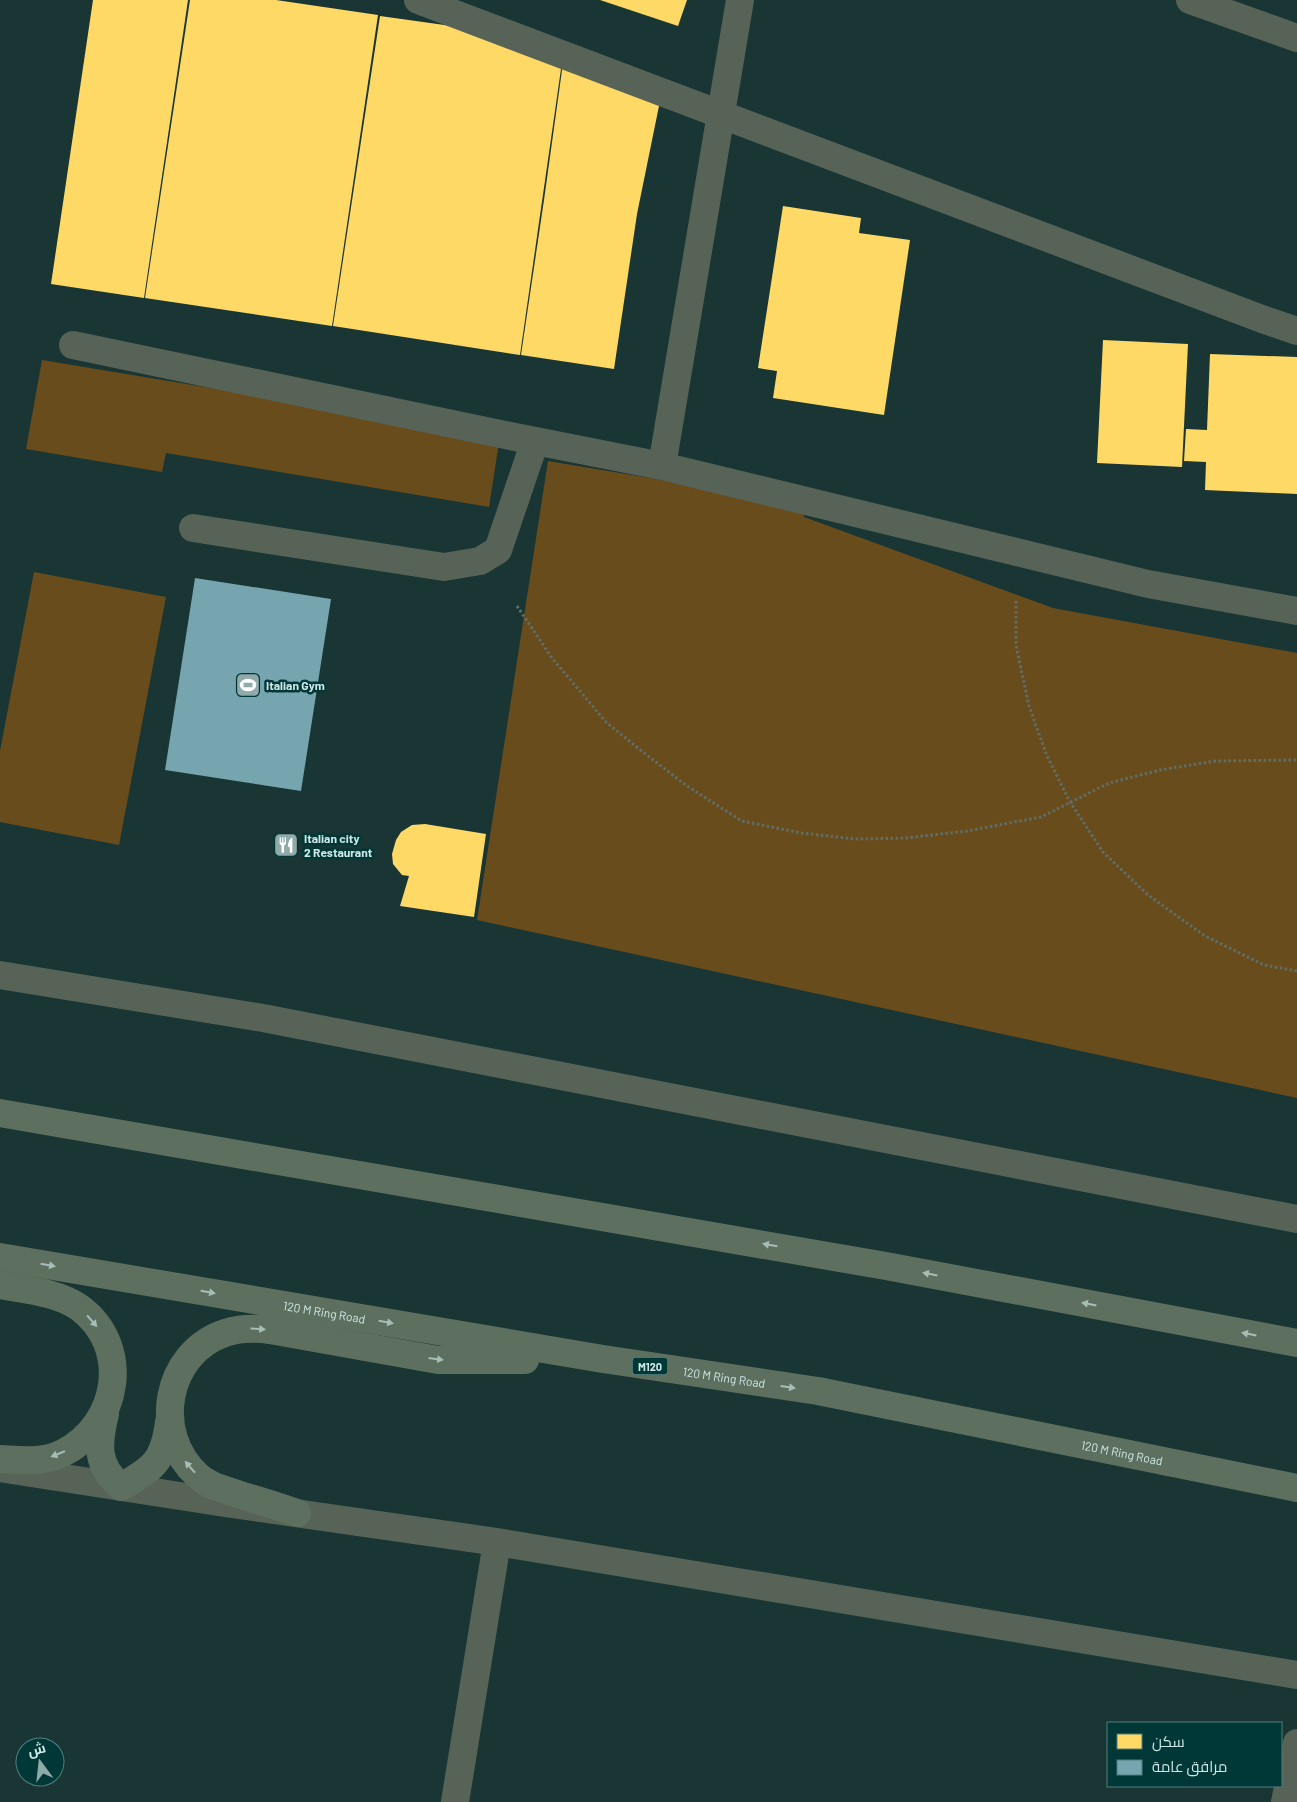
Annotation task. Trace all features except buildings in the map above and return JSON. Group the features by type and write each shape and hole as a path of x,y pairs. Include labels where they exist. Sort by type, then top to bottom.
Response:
{"highway":[{"path":"0,1113 876,1264 1297,1343"},
{"name":"120 M Ring Road","path":"0,1257 603,1359 818,1392 1297,1488"},
{"path":"0,1285 62,1298 90,1317 98,1328 110,1352 113,1379 101,1431 99,1449 104,1466 120,1487 146,1472 159,1458 166,1441 172,1391 182,1366 201,1346 212,1339 237,1330 251,1328 270,1330 438,1360 603,1359"},
{"path":"0,1459 36,1460 62,1453 74,1446 94,1429 108,1405"},
{"path":"169,1418 175,1444 181,1456 198,1476 210,1485 297,1513"}],"street":[{"path":"418,0 1297,331"},
{"path":"662,466 740,0"},
{"path":"1190,0 1297,38"},
{"path":"73,345 662,466 1148,584 1297,611"},
{"path":"193,528 444,567 480,561 498,550 535,441"},
{"path":"0,975 262,1018 1297,1219"},
{"path":"0,1468 497,1542 1297,1675"},
{"path":"455,1802 497,1542"},
{"path":"1285,1802 1297,1743"}],"path":[{"path":"1016,601 1016,645 1030,706 1046,756 1070,802 1104,852 1148,895 1205,936 1264,965 1297,971"},
{"path":"517,606 552,658 606,722 687,786 742,821 801,833 855,839 906,838 967,831 1041,817 1109,783 1160,770 1215,761 1297,760"}],"shaded area":[{"path":"42,360 500,436 489,507 166,453 162,472 26,449"},
{"path":"548,461 800,503 804,517 1053,608 1297,653 1297,1098 477,920"},
{"path":"34,572 166,597 119,845 0,822 0,751"}],"place":[{"name":"Italian Gym","path":"248,685"},
{"name":"Italian city 2 Restaurant","path":"286,845"}]}
